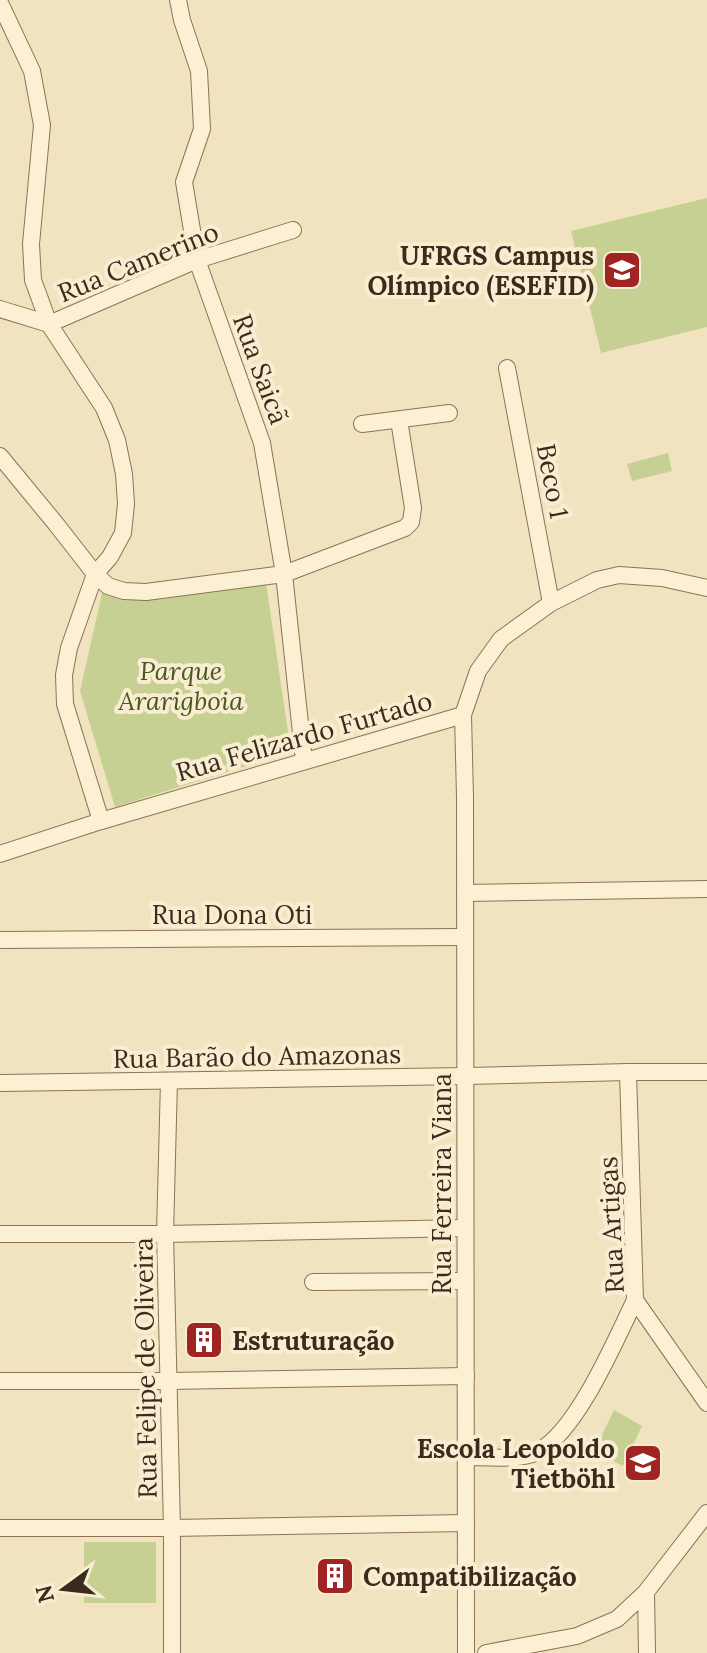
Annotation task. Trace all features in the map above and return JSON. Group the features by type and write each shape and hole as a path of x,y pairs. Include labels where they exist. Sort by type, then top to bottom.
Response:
{"street":[{"name":"Rua Saicã","path":"178,0 199,71 202,129 184,182 197,260 262,443 284,574 304,761"},
{"path":"0,3 32,71 42,125 31,244 33,280 49,324 104,408 117,440 124,474 126,504 123,533 110,557 95,574 69,648 64,675 65,704 101,821"},
{"name":"Rua Camerino","path":"0,309 49,324 197,260 293,230"},
{"name":"Beco 1","path":"507,368 551,603"},
{"path":"362,424 449,413"},
{"path":"0,456 95,574 108,586 124,591 146,592 284,574 405,528 411,522 413,508 399,420"},
{"name":"Rua Felizardo Furtado","path":"0,854 101,821 463,715 478,671 501,639 551,603 597,580 619,575 662,578 707,588"},
{"name":"Rua Ferreira Viana","path":"463,715 466,1653"},
{"path":"465,893 707,889"},
{"name":"Rua Dona Oti","path":"0,940 465,937"},
{"name":"Rua Artigas","path":"628,1072 635,1300 707,1403"},
{"name":"Rua Barão do Amazonas","path":"0,1083 707,1072"},
{"name":"Rua Felipe de Oliveira","path":"169,1081 165,1234 172,1653"},
{"path":"0,1234 465,1228"},
{"path":"313,1282 465,1281"},
{"path":"465,1457 519,1457 538,1453 555,1439 573,1418 587,1394 635,1300"},
{"path":"0,1381 466,1376"},
{"path":"486,1653 577,1636 617,1619 646,1592 707,1513"},
{"path":"0,1528 466,1523"},
{"path":"646,1592 647,1653"}],"green space":[{"path":"707,198 707,327 601,353 571,231"},
{"path":"668,453 672,471 632,481 627,464"},
{"name":"Parque Ararigboia","path":"265,576 291,752 115,807 80,691 103,589"},
{"path":"614,1410 642,1426 623,1466 594,1451"},
{"path":"84,1542 156,1542 156,1603 84,1603"}],"place":[{"name":"UFRGS Campus Olímpico (ESEFID)","path":"622,270"},
{"name":"Estruturação","path":"204,1340"},
{"name":"Escola Leopoldo Tietböhl","path":"643,1463"},
{"name":"Compatibilização","path":"335,1576"}]}
